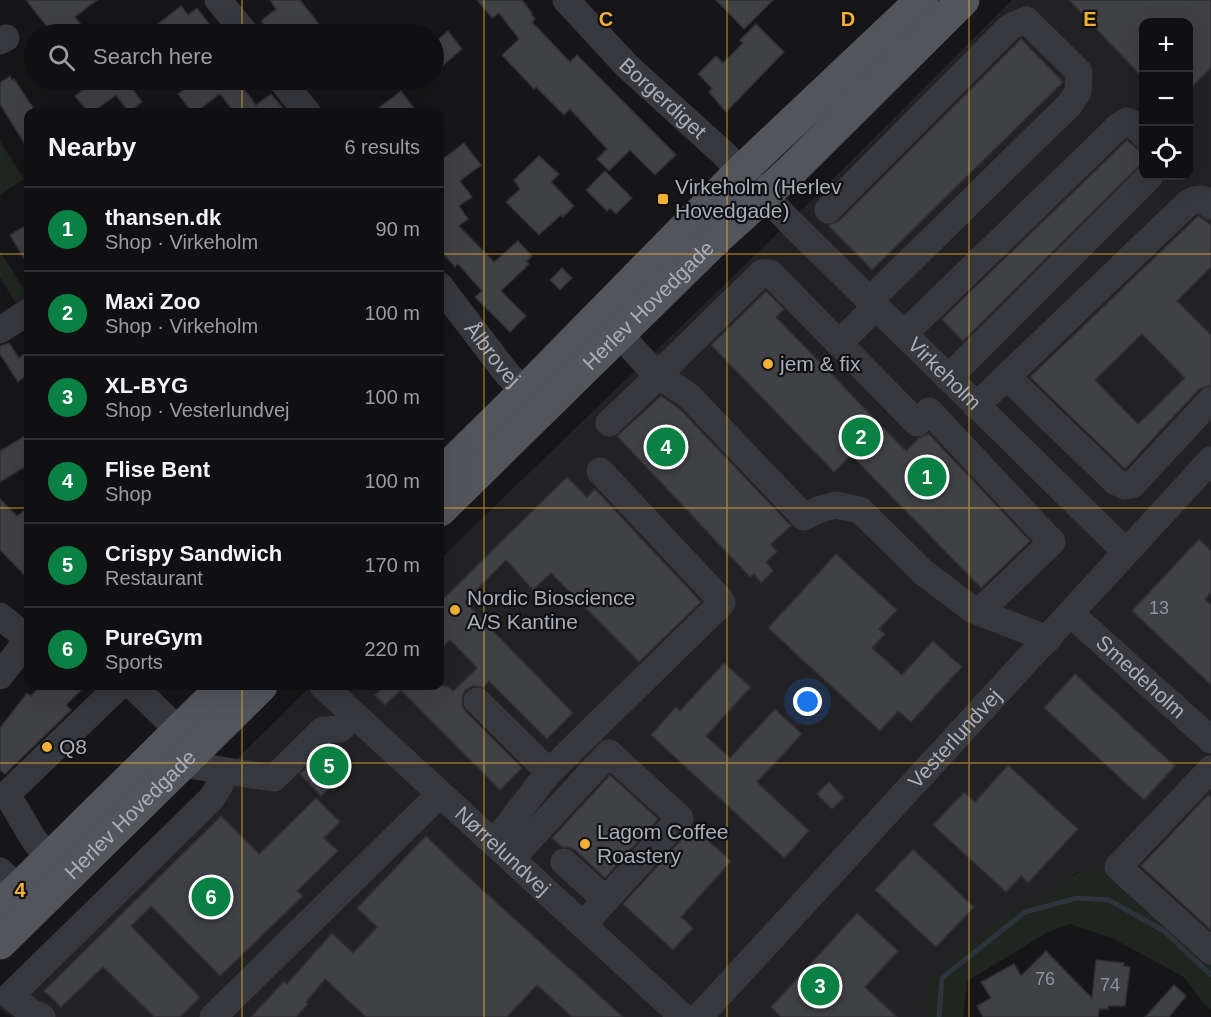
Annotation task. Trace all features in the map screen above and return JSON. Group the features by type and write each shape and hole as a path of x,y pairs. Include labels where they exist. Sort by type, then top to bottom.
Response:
{"main road":[{"name":"Herlev Hovedgade","path":"444,471 740,172 922,0"},
{"name":"Herlev Hovedgade","path":"444,506 619,334 793,169 963,0"},
{"name":"Herlev Hovedgade","path":"6,889 50,858 220,690"},
{"name":"Herlev Hovedgade","path":"0,943 257,690"}],"street":[{"path":"218,0 238,24"},
{"name":"Borgerdiget","path":"566,0 627,66 707,139 763,195"},
{"path":"828,210 1010,27 1026,20 1079,72 1078,92 1070,104 873,304 839,343"},
{"path":"289,90 303,108"},
{"path":"904,334 1119,126 1127,121 1139,131"},
{"path":"948,378 1146,180"},
{"name":"Virkeholm","path":"763,195 1126,552"},
{"path":"976,406 1187,204 1203,199 1211,206"},
{"path":"609,423 651,383 654,372 669,364 762,273 770,273 917,423 929,411 1052,542 980,612"},
{"name":"Ålbrovej","path":"444,291 508,375 525,391"},
{"path":"0,330 24,315"},
{"path":"619,334 654,372 690,397 804,517 836,505 860,510 923,572 973,610 1048,639"},
{"path":"1007,377 1116,482 1125,486 1132,485 1211,400"},
{"name":"Vesterlundvej","path":"699,1017 1211,460"},
{"path":"503,851 549,772 722,603 720,598 600,471"},
{"name":"Smedeholm","path":"1071,614 1211,740"},
{"path":"0,616 24,636"},
{"path":"0,676 24,644"},
{"path":"50,858 34,840 7,794 115,690"},
{"path":"137,690 178,730"},
{"name":"Nørrelundvej","path":"326,690 683,1017"},
{"path":"477,701 549,772"},
{"path":"181,764 274,778 323,730 340,729 354,715"},
{"path":"503,851 609,753 680,818 583,925"},
{"path":"42,1017 31,1012 10,996 212,798 227,772"},
{"path":"1207,780 1118,867 1211,951"},
{"path":"213,1017 440,794"},
{"path":"564,862 606,900"}],"shaded area":[{"path":"1012,0 1211,0 1211,974 1079,871 935,976 930,1017 12,1017 0,1009 0,991 307,690 444,690 444,555 813,199"},
{"path":"0,141 24,179 0,195"},
{"path":"0,251 24,290 24,299 16,304 0,277"},
{"path":"1091,865 1154,914 1211,963 1211,1009 1204,1004 1184,977 1112,938 1070,924 1048,932 967,981 963,1017 925,1017 930,979 996,924"}],"building":[{"path":"26,0 97,0 75,17 80,24 45,24"},
{"path":"270,0 300,0 319,24 263,24 261,21 276,9"},
{"path":"477,0 522,0 535,19 532,22 570,62 577,55 676,155 655,175 630,150 609,171 597,159 607,149 570,109 564,115 536,87 534,89 502,55 519,39 499,13 492,18"},
{"path":"716,0 773,0 744,29"},
{"path":"1069,0 1211,0 1211,68 1193,86 1193,18 1139,18 1139,74"},
{"path":"181,6 188,15 197,8 209,24 158,24"},
{"path":"756,24 784,52 726,112 709,92 712,88 698,74 716,56 723,63 743,43 740,40"},
{"path":"448,31 462,49 444,64 444,34"},
{"path":"1021,39 1063,82 872,270 828,225 839,221"},
{"path":"10,76 12,80 14,79 33,108 24,108 24,143 0,104 0,83"},
{"path":"83,90 133,90 142,102 134,108 126,108 116,95 98,108 85,108 75,96"},
{"path":"184,90 245,90 256,105 271,94 283,108 231,108 220,94 201,108 189,108 178,94"},
{"path":"401,91 414,108 378,108"},
{"path":"1127,140 1139,150 1139,166 963,341 942,319"},
{"path":"464,143 481,165 460,181 472,197 459,206 468,219 459,226 494,262 518,241 532,256 527,261 529,264 501,291 526,316 510,332 475,297 482,291 458,264 455,267 444,255 444,158"},
{"path":"539,156 559,174 551,182 574,206 539,235 506,202 520,189 514,180"},
{"path":"605,171 632,198 616,214 610,208 607,211 586,190"},
{"path":"1198,216 1211,225 1211,267 1177,301 1211,335 1211,385 1199,389 1125,469 1030,377","holes":["1142,334 1185,378 1138,424 1095,380"]},
{"path":"24,226 24,258 10,235"},
{"path":"562,268 572,278 560,290 550,280"},
{"path":"766,291 784,309 776,317 906,451 919,438 929,434 1030,541 981,588 851,455 834,472 711,345"},
{"path":"9,343 19,358 24,354 24,377 18,382 0,354 0,346"},
{"path":"661,396 680,409 791,526 771,544 777,552 766,562 773,571 761,583 754,574 750,577 617,436"},
{"path":"24,436 24,467 0,482 0,451"},
{"path":"567,477 587,497 595,489 701,602 639,662 551,573 533,590 506,560 465,602 573,713 547,739 489,681 483,687 473,686 465,690 462,705 466,712 522,768 500,790 401,690 444,690 444,686 447,686 453,691 477,668 450,640 444,646 444,598"},
{"path":"0,499 17,516 24,511 24,575 0,550"},
{"path":"1199,539 1211,551 1211,592 1205,599 1211,605 1211,685 1132,611"},
{"path":"836,554 897,610 879,629 885,634 872,648 902,675 933,641 962,667 911,722 898,711 880,731 768,628"},
{"path":"724,663 751,687 706,736 730,758 775,709 802,734 757,782 809,831 784,858 651,735 676,707 680,711"},
{"path":"1075,674 1175,766 1144,800 1044,708"},
{"path":"36,690 81,690 66,705 71,710 5,774 0,770 0,728 27,693 31,696"},
{"path":"381,690 401,690 385,705 375,695"},
{"path":"324,751 329,756 334,751 351,768 321,796 300,774"},
{"path":"1008,765 1078,829 1028,883 1021,876 1006,892 933,825 964,792 975,802"},
{"path":"610,775 658,819 605,878 575,850 562,847 552,838"},
{"path":"829,782 844,797 832,809 817,794"},
{"path":"1208,795 1211,797 1211,930 1141,866"},
{"path":"316,798 340,822 324,838 338,851 297,891 303,896 220,976 151,906 131,926 200,997 180,1017 154,1017 103,967 61,1007 44,991 221,816 259,854"},
{"path":"693,827 731,861 681,917 693,928 673,950 623,904"},
{"path":"426,836 623,1017 572,1017 537,985 507,1017 366,1017 325,979 296,1017 251,1017 284,981 287,984 332,933 353,953 377,927 357,908"},
{"path":"913,849 974,907 936,947 875,890"},
{"path":"857,913 898,951 865,987 897,1017 781,1017 771,1007"},
{"path":"1046,951 1092,998 1096,960 1124,963 1123,966 1130,967 1125,1006 1108,1006 1108,1009 1099,1009 1098,1017 983,1017 977,1006 991,998 981,982 1014,964 1021,976"},
{"path":"1174,985 1186,996 1169,1017 1145,1017"}],"waterway":[{"path":"939,1017 942,978 1025,912 1077,898 1109,900 1164,931 1211,975"}],"place":[{"name":"Virkeholm (Herlev Hovedgade)","path":"663,199"},
{"name":"jem & fix","path":"768,364"},
{"name":"Maxi Zoo","path":"861,437"},
{"name":"Flise Bent","path":"666,447"},
{"name":"thansen.dk","path":"927,477"},
{"name":"Nordic Bioscience A/S Kantine","path":"455,610"},
{"name":"Q8","path":"47,747"},
{"name":"Crispy Sandwich","path":"329,766"},
{"name":"Lagom Coffee Roastery","path":"585,844"},
{"name":"PureGym","path":"211,897"},
{"name":"XL-BYG","path":"820,986"}]}
